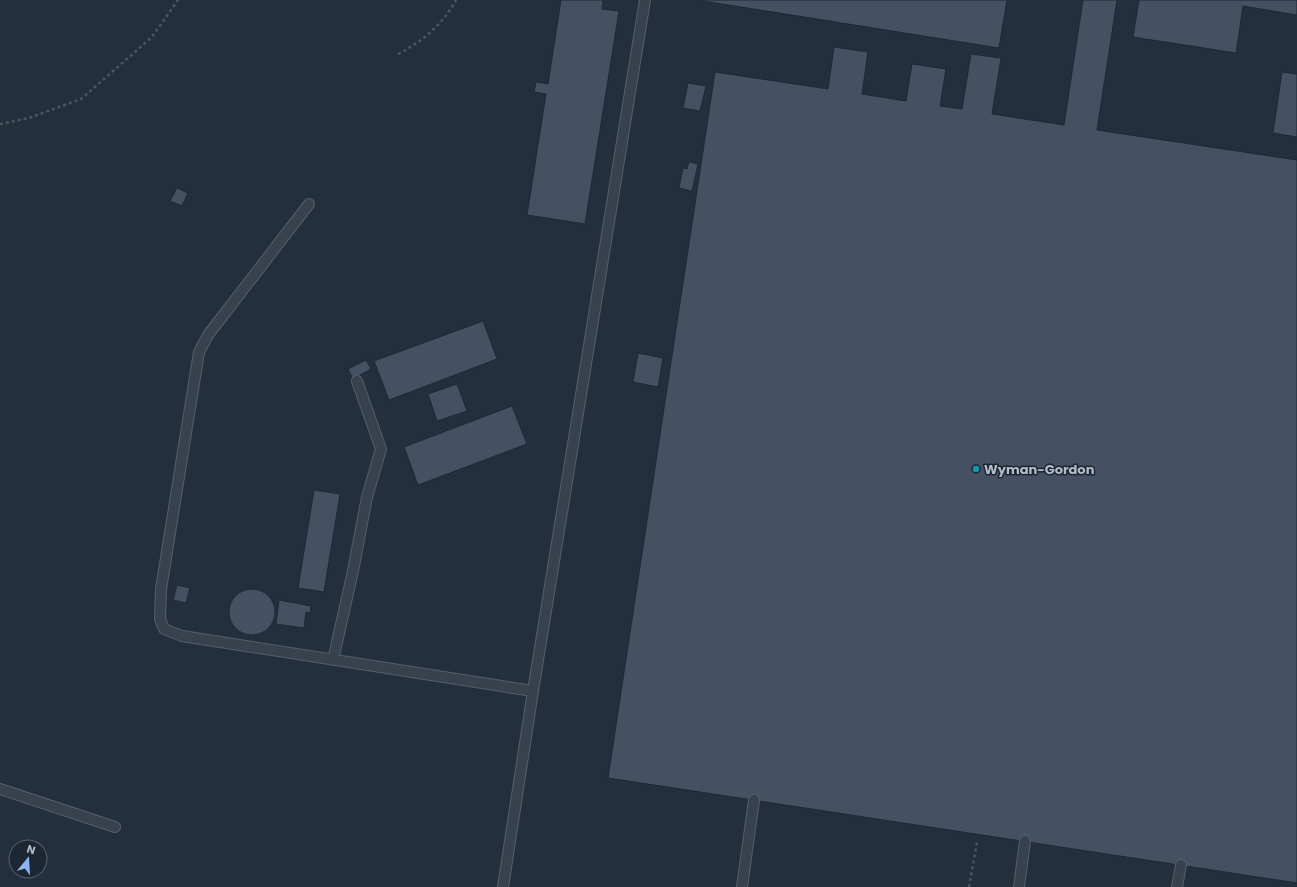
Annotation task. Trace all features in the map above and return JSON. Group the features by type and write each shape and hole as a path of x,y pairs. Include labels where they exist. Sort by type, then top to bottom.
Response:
{"lane":[{"path":"506,887 533,691 645,0"},
{"path":"309,204 208,335 199,352 161,589 160,619 164,629 182,636 533,691"},
{"path":"333,660 353,571 367,497 381,449 357,381"},
{"path":"0,789 115,827"},
{"path":"742,887 754,800"},
{"path":"1019,887 1025,841"},
{"path":"1177,887 1180,865"}],"path":[{"path":"0,124 29,118 81,99 152,37 178,0"},
{"path":"398,54 416,45 430,32 450,12 456,0"},
{"path":"969,887 977,842"}],"building":[{"path":"561,0 603,0 602,9 619,11 585,224 527,215 546,94 534,92 536,82 548,84"},
{"path":"697,0 1007,0 999,48"},
{"name":"Wyman-Gordon","path":"1083,0 1117,0 1097,130 1297,160 1297,883 608,778 715,72 828,89 834,47 868,52 862,94 906,101 912,64 946,69 940,106 962,109 971,54 1001,58 992,114 1064,125"},
{"path":"1139,0 1297,0 1297,15 1243,6 1236,53 1133,37"},
{"path":"1282,72 1297,74 1297,137 1273,133"},
{"path":"688,83 706,86 700,111 683,108"},
{"path":"689,162 698,164 692,191 679,188 683,168 687,169"},
{"path":"177,188 188,193 182,206 170,201"},
{"path":"483,321 497,359 389,400 374,361"},
{"path":"638,353 663,358 658,387 633,382"},
{"path":"366,360 371,369 353,379 348,369"},
{"path":"457,384 467,411 437,421 428,394"},
{"path":"512,406 527,444 418,485 404,447"},
{"path":"314,490 340,494 324,592 298,588"},
{"path":"177,585 190,588 186,603 173,600"},
{"path":"252,589 265,593 271,599 275,612 271,625 265,631 252,635 239,631 233,625 229,612 233,599 239,593"},
{"path":"279,600 311,606 310,613 306,612 304,628 276,624"}],"place":[{"name":"Wyman-Gordon","path":"976,469"}]}
